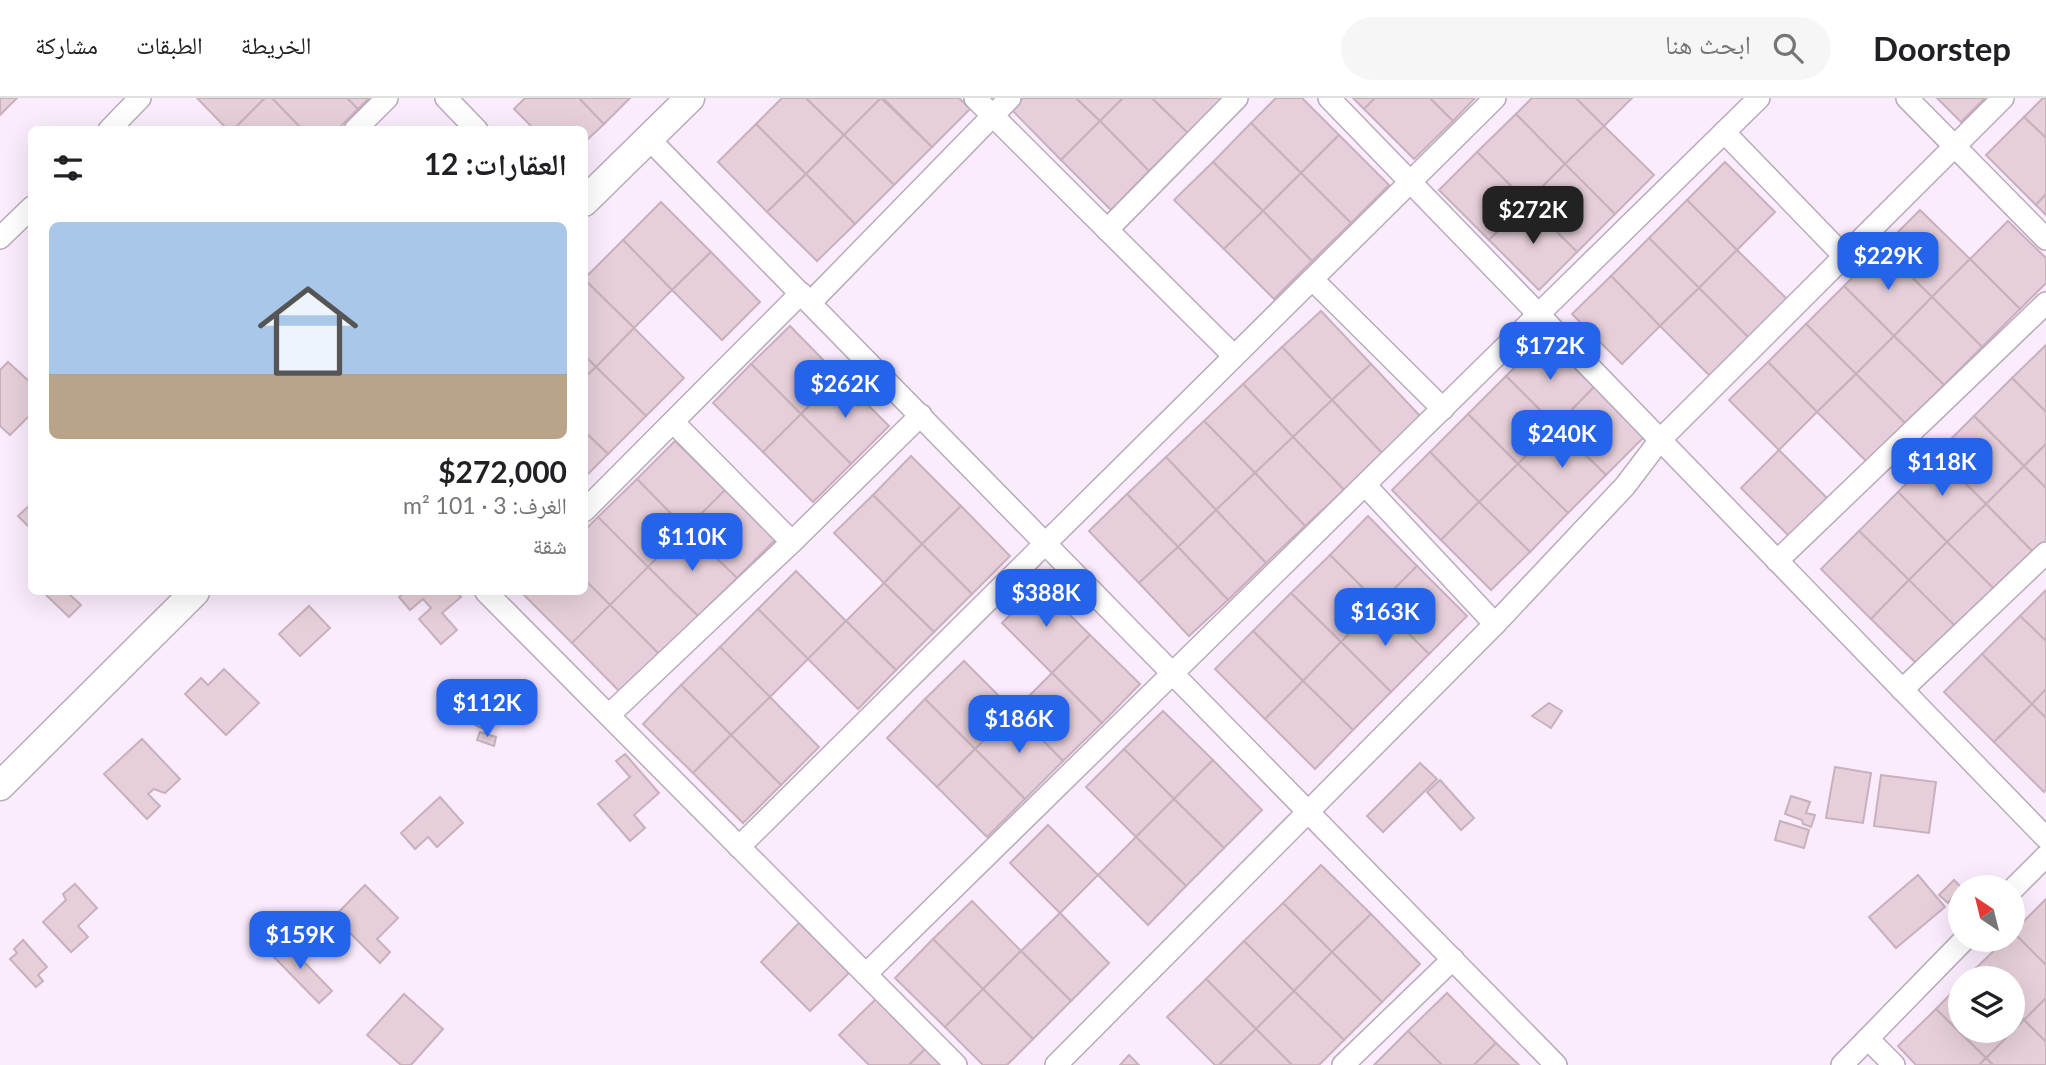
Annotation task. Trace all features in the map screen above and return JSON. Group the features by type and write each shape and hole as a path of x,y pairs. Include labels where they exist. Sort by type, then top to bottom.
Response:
{"street":[{"path":"113,126 141,98"},
{"path":"359,126 387,98"},
{"path":"446,98 473,126"},
{"path":"588,198 690,98"},
{"path":"975,98 1234,356"},
{"path":"588,507 1010,98"},
{"path":"1107,230 1237,98"},
{"path":"1329,98 2046,838"},
{"path":"739,847 1495,98"},
{"path":"866,974 1759,98"},
{"path":"1907,98 2046,239"},
{"path":"1056,1065 1495,624 1625,486 1660,440 2003,98"},
{"path":"1724,132 1844,256"},
{"path":"649,139 1556,1065"},
{"path":"0,238 28,211"},
{"path":"1313,280 1443,408"},
{"path":"1777,561 2046,303"},
{"path":"609,715 792,542 921,415"},
{"path":"673,422 792,542"},
{"path":"1365,485 1495,624"},
{"path":"1902,690 2046,553"},
{"path":"0,786 192,595"},
{"path":"495,595 609,715 956,1065"},
{"path":"2025,877 2046,856"},
{"path":"1842,1065 1952,952"},
{"path":"1343,1065 1453,959"},
{"path":"1868,1039 1894,1065"}],"building":[{"path":"0,98 17,98 0,115"},
{"path":"197,98 265,98 237,126 224,126"},
{"path":"265,98 272,98 299,126 237,126"},
{"path":"272,98 347,98 358,109 341,126 299,126"},
{"path":"347,98 369,98 358,109"},
{"path":"525,98 579,98 604,124 588,139 588,126 531,126 514,109"},
{"path":"579,98 630,98 604,124"},
{"path":"782,98 806,98 844,135 806,174 756,124"},
{"path":"806,98 881,98 844,135"},
{"path":"881,98 932,147 894,185 844,135"},
{"path":"883,98 959,98 970,109 932,147"},
{"path":"1023,98 1076,98 1100,121 1061,160 1012,110"},
{"path":"1076,98 1123,98 1100,121"},
{"path":"1123,98 1152,98 1188,133 1149,171 1100,121"},
{"path":"1152,98 1223,98 1188,133"},
{"path":"1276,98 1302,98 1339,135 1301,173 1251,123"},
{"path":"1353,98 1375,98 1364,109"},
{"path":"1375,98 1430,98 1453,121 1414,159 1364,109"},
{"path":"1430,98 1475,98 1453,121"},
{"path":"1532,98 1576,98 1604,126 1565,164 1516,114"},
{"path":"1576,98 1632,98 1604,126"},
{"path":"1937,98 1985,98 1961,122"},
{"path":"2046,98 2046,138 2024,117"},
{"path":"1516,114 1565,164 1527,202 1477,152"},
{"path":"2024,117 2046,138 2046,194 2036,205 1986,155"},
{"path":"1100,121 1149,171 1111,210 1061,160"},
{"path":"1251,123 1301,173 1263,211 1213,162"},
{"path":"756,124 806,174 767,212 718,162"},
{"path":"1604,126 1654,175 1615,214 1565,164"},
{"path":"844,135 894,185 855,224 806,174"},
{"path":"1339,135 1389,185 1351,223 1301,173"},
{"path":"1477,152 1527,202 1489,240 1439,190"},
{"path":"1213,162 1263,211 1224,249 1174,200"},
{"path":"1725,162 1775,212 1737,250 1687,200"},
{"path":"1565,164 1615,214 1577,252 1527,202"},
{"path":"1301,173 1351,223 1312,261 1263,211"},
{"path":"806,174 855,224 817,261 767,212"},
{"path":"2046,194 2046,215 2036,205"},
{"path":"1687,200 1737,250 1699,288 1649,238"},
{"path":"661,202 711,252 672,290 623,240"},
{"path":"1527,202 1577,252 1539,290 1489,240"},
{"path":"1920,210 1970,259 1932,297 1882,248"},
{"path":"1263,211 1312,261 1274,299 1224,249"},
{"path":"2008,221 2046,258 2046,283 2020,309 1970,259"},
{"path":"1649,238 1699,288 1660,326 1611,276"},
{"path":"623,240 672,290 634,328 588,283 588,275"},
{"path":"1882,248 1932,297 1894,336 1844,286"},
{"path":"1737,250 1787,299 1749,338 1699,288"},
{"path":"711,252 760,302 722,340 672,290"},
{"path":"1970,259 2020,309 1982,347 1932,297"},
{"path":"1611,276 1660,326 1622,364 1572,314"},
{"path":"588,283 634,328 596,367 588,359"},
{"path":"1844,286 1894,336 1856,374 1806,324"},
{"path":"1699,288 1749,338 1710,376 1660,326"},
{"path":"1932,297 1982,347 1944,385 1894,336"},
{"path":"1321,311 1371,364 1332,400 1282,347"},
{"path":"1806,324 1856,374 1817,412 1768,362"},
{"path":"790,326 839,376 801,414 751,364"},
{"path":"634,328 684,378 646,416 596,367"},
{"path":"1894,336 1944,385 1905,423 1856,374"},
{"path":"1544,338 1594,387 1556,426 1506,376"},
{"path":"2046,345 2046,412 2012,378"},
{"path":"1282,347 1332,400 1293,437 1243,384"},
{"path":"588,359 596,367 588,374"},
{"path":"8,362 28,380 28,417 10,435 0,426 0,370"},
{"path":"1768,362 1817,412 1779,450 1729,400"},
{"path":"751,364 801,414 763,452 713,403"},
{"path":"1371,364 1421,417 1382,453 1332,400"},
{"path":"596,367 646,416 608,454 588,435 588,374"},
{"path":"1856,374 1905,423 1867,462 1817,412"},
{"path":"839,376 889,426 851,464 801,414"},
{"path":"1506,376 1556,426 1518,464 1468,414"},
{"path":"2012,378 2046,412 2046,444 2024,466 1974,416"},
{"path":"1243,384 1293,437 1255,473 1204,421"},
{"path":"1594,387 1644,437 1606,475 1556,426"},
{"path":"1332,400 1382,453 1344,490 1293,437"},
{"path":"801,414 851,464 813,502 763,452"},
{"path":"1468,414 1518,464 1479,502 1430,452"},
{"path":"1974,416 2024,466 1986,504 1936,454"},
{"path":"1204,421 1255,473 1216,510 1166,457"},
{"path":"1556,426 1606,475 1568,513 1518,464"},
{"path":"588,435 608,454 588,474"},
{"path":"1293,437 1344,490 1305,526 1255,473"},
{"path":"675,441 725,490 686,529 637,479"},
{"path":"2046,444 2046,488 2024,466"},
{"path":"1779,450 1829,500 1791,538 1741,488"},
{"path":"1430,452 1479,502 1441,540 1392,490"},
{"path":"1936,454 1986,504 1947,542 1898,492"},
{"path":"911,456 961,506 922,544 873,495"},
{"path":"1166,457 1216,510 1178,547 1127,494"},
{"path":"1518,464 1568,513 1530,552 1479,502"},
{"path":"2024,466 2046,488 2046,543 2035,554 1986,504"},
{"path":"1255,473 1305,526 1266,563 1216,510"},
{"path":"637,479 686,529 648,567 598,517"},
{"path":"725,490 775,540 737,578 686,529"},
{"path":"1898,492 1947,542 1909,580 1859,531"},
{"path":"1127,494 1178,547 1139,583 1089,531"},
{"path":"873,495 922,544 884,583 834,533"},
{"path":"1479,502 1530,552 1491,590 1441,540"},
{"path":"1986,504 2035,554 1997,592 1947,542"},
{"path":"961,506 1010,556 972,594 922,544"},
{"path":"28,507 28,526 18,516"},
{"path":"1216,510 1266,563 1228,600 1178,547"},
{"path":"1368,516 1417,566 1379,604 1330,555"},
{"path":"598,517 648,567 610,605 588,583 588,527"},
{"path":"686,529 737,578 698,616 648,567"},
{"path":"1859,531 1909,580 1871,619 1821,569"},
{"path":"1947,542 1997,592 1959,630 1909,580"},
{"path":"922,544 972,594 934,632 884,583"},
{"path":"1178,547 1228,600 1189,636 1139,583"},
{"path":"1330,555 1379,604 1341,642 1291,593"},
{"path":"1417,566 1467,616 1429,654 1379,604"},
{"path":"648,567 698,616 660,655 610,605"},
{"path":"796,571 846,621 808,659 758,609"},
{"path":"1909,580 1959,630 1921,668 1871,619"},
{"path":"588,583 610,605 572,643 524,595 588,595"},
{"path":"884,583 934,632 896,670 846,621"},
{"path":"1040,585 1090,635 1052,673 1002,623"},
{"path":"2046,590 2046,641 2020,616"},
{"path":"1291,593 1341,642 1303,681 1253,631"},
{"path":"46,595 70,595 81,605 69,617"},
{"path":"459,595 461,597 442,613 457,630 441,644 419,619 431,608 423,599 410,610 399,597"},
{"path":"1379,604 1429,654 1391,692 1341,642"},
{"path":"610,605 660,655 621,693 572,643"},
{"path":"309,606 330,628 300,656 279,634"},
{"path":"758,609 808,659 770,697 720,647"},
{"path":"2020,616 2046,641 2046,689 2032,704 1982,654"},
{"path":"846,621 896,670 858,709 808,659"},
{"path":"1253,631 1303,681 1265,719 1215,669"},
{"path":"1090,635 1140,684 1102,723 1052,673"},
{"path":"1341,642 1391,692 1353,730 1303,681"},
{"path":"720,647 770,697 731,735 681,685"},
{"path":"1982,654 2032,704 1994,742 1944,692"},
{"path":"964,661 1014,711 975,749 925,699"},
{"path":"224,669 259,703 226,735 185,694 201,678 208,685"},
{"path":"1052,673 1102,723 1063,761 1014,711"},
{"path":"485,680 502,689 481,728 464,719"},
{"path":"1303,681 1353,730 1315,769 1265,719"},
{"path":"681,685 731,735 693,773 643,724"},
{"path":"2046,689 2046,718 2032,704"},
{"path":"770,697 819,747 781,785 731,735"},
{"path":"925,699 975,749 937,787 887,738"},
{"path":"1549,703 1562,711 1551,728 1532,716"},
{"path":"2032,704 2046,718 2044,792 1994,742"},
{"path":"1014,711 1063,761 1025,799 975,749"},
{"path":"1163,711 1213,760 1174,799 1124,749"},
{"path":"480,732 496,737 494,746 477,740"},
{"path":"731,735 781,785 743,823 693,773"},
{"path":"142,739 180,779 165,793 154,789 148,794 160,806 147,819 104,774"},
{"path":"975,749 1025,799 987,837 937,787"},
{"path":"1124,749 1174,799 1136,837 1086,787"},
{"path":"625,754 659,793 634,815 645,828 630,841 598,804 630,777 616,761"},
{"path":"1213,760 1262,810 1224,848 1174,799"},
{"path":"1420,763 1437,779 1383,832 1367,816"},
{"path":"1835,767 1871,773 1863,823 1826,818"},
{"path":"1881,775 1936,782 1929,833 1874,826"},
{"path":"1440,780 1474,818 1461,830 1427,792"},
{"path":"1791,796 1810,802 1806,813 1815,815 1811,827 1803,824 1802,820 1785,814"},
{"path":"440,797 463,823 437,847 428,837 415,849 401,833"},
{"path":"1174,799 1224,848 1186,886 1136,837"},
{"path":"1780,821 1809,830 1804,848 1775,840"},
{"path":"1048,825 1098,875 1060,913 1010,863"},
{"path":"1136,837 1186,886 1148,925 1098,875"},
{"path":"1321,865 1371,914 1332,952 1283,903"},
{"path":"1918,875 1945,907 1896,948 1869,917"},
{"path":"75,884 97,908 78,926 88,937 71,952 43,922 66,900 63,894"},
{"path":"365,885 398,918 377,939 390,952 380,963 334,917"},
{"path":"1948,886 1948,903 1939,895"},
{"path":"2046,899 2046,965 2025,944 2025,920"},
{"path":"972,901 1021,951 983,989 933,939"},
{"path":"1283,903 1332,952 1294,991 1244,941"},
{"path":"1060,913 1109,963 1071,1001 1021,951"},
{"path":"1371,914 1420,964 1382,1002 1332,952"},
{"path":"799,923 849,973 810,1011 761,962"},
{"path":"281,938 332,991 319,1003 268,951"},
{"path":"933,939 983,989 945,1027 895,978"},
{"path":"23,940 47,967 38,975 43,981 36,987 10,959 17,953 14,949"},
{"path":"1244,941 1294,991 1256,1029 1206,979"},
{"path":"2025,944 2046,965 2046,998 2025,1019 2025,966 1978,966 1993,952 2025,952"},
{"path":"1021,951 1071,1001 1033,1039 983,989"},
{"path":"1332,952 1382,1002 1344,1040 1294,991"},
{"path":"1206,979 1256,1029 1219,1065 1215,1065 1167,1017"},
{"path":"983,989 1033,1039 1007,1065 983,1065 945,1027"},
{"path":"1294,991 1344,1040 1319,1065 1292,1065 1256,1029"},
{"path":"1447,993 1496,1043 1474,1065 1442,1065 1408,1031"},
{"path":"404,994 443,1029 411,1065 401,1065 367,1035"},
{"path":"1948,996 1948,1021 1936,1009"},
{"path":"878,997 927,1047 909,1065 869,1065 839,1035"},
{"path":"2046,998 2046,1042 2025,1021"},
{"path":"1936,1009 1948,1021 1948,1043 1971,1043 1986,1058 1979,1065 1916,1065 1898,1046"},
{"path":"2025,1021 2046,1042 2046,1065 1993,1065 1986,1058 2001,1043 2025,1043"},
{"path":"1256,1029 1292,1065 1219,1065"},
{"path":"1408,1031 1442,1065 1374,1065"},
{"path":"1496,1043 1519,1065 1474,1065"},
{"path":"1971,1043 2001,1043 1986,1058"},
{"path":"927,1047 945,1065 909,1065"},
{"path":"1129,1055 1139,1065 1120,1065"},
{"path":"1986,1058 1993,1065 1979,1065"}]}
